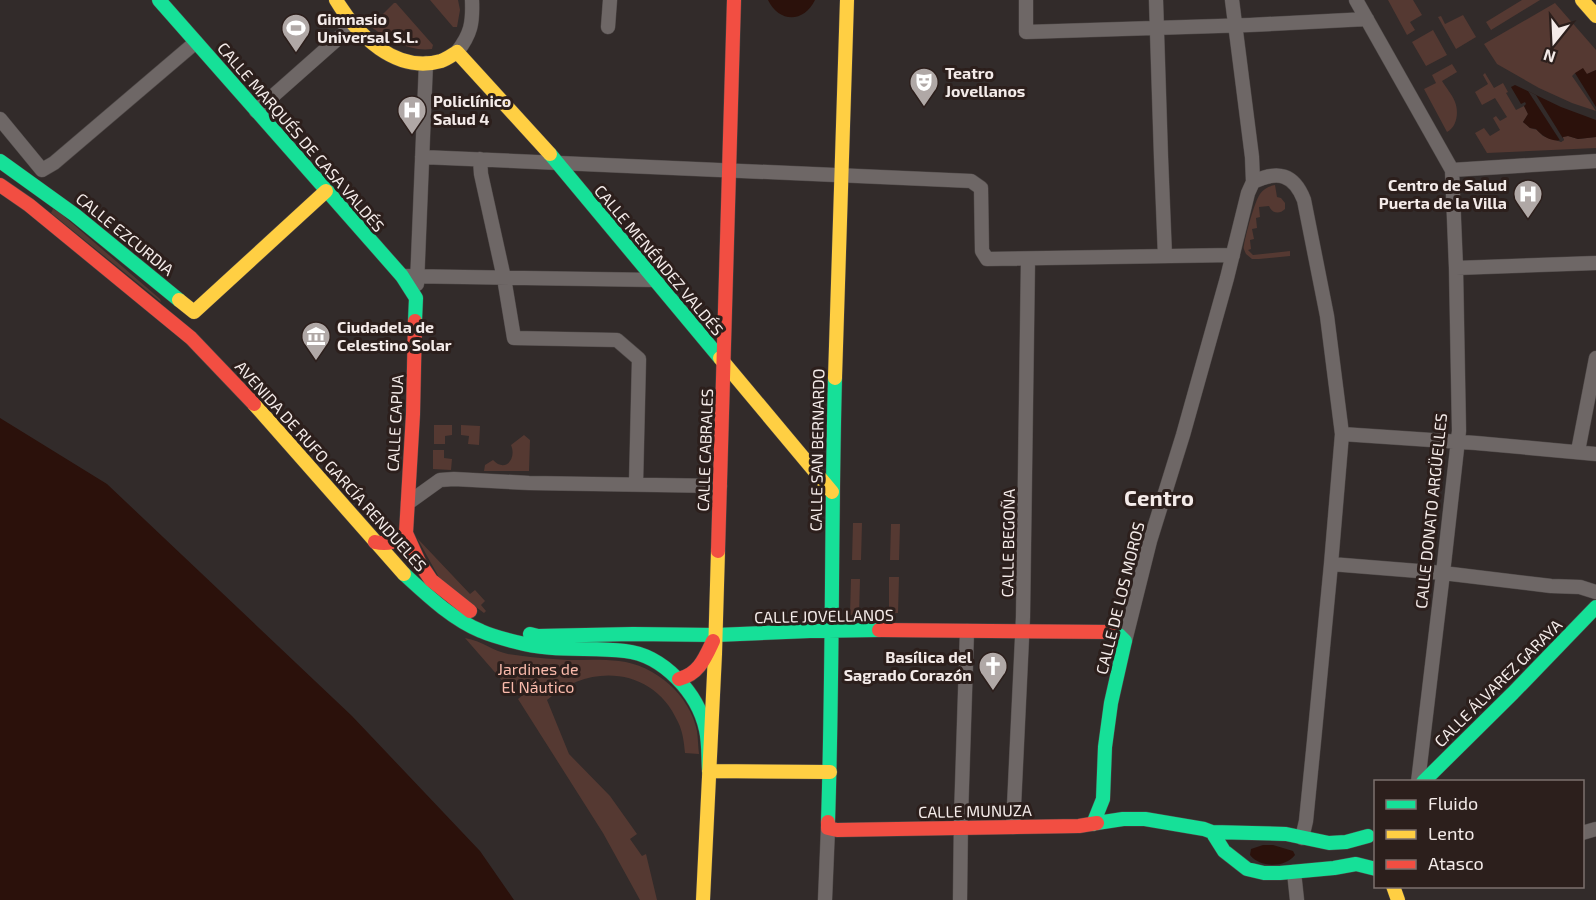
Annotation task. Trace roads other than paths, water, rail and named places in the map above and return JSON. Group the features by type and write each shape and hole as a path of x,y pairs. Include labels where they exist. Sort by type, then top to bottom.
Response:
{"main road":[{"name":"CALLE MARQUÉS DE CASA VALDÉS","path":"159,0 402,276 416,298"},
{"path":"336,0 352,26 392,56 410,62 426,63 441,61 457,52"},
{"name":"CALLE CABRALES","path":"703,900 716,635 734,0"},
{"name":"CALLE SAN BERNARDO","path":"828,828 832,492 847,0"},
{"path":"1582,0 1596,16"},
{"name":"CALLE MENÉNDEZ VALDÉS","path":"457,52 556,161 832,492"},
{"path":"0,159 35,184"},
{"name":"CALLE EZCURDIA","path":"35,184 194,312"},
{"name":"AVENIDA DE RUFO GARCÍA RENDUELES","path":"0,185 29,205 191,338 265,416 397,568 456,617 480,631 543,648 638,653 654,660 679,679 692,698 705,726 709,771"},
{"path":"194,312 326,191"},
{"name":"CALLE CAPUA","path":"406,533 416,298"},
{"path":"375,542 388,545 398,541 406,533"},
{"name":"CALLE JOVELLANOS","path":"406,533 431,580 466,609 493,623 521,633 538,636 716,635 831,631 1021,631 1112,632 1125,641"},
{"name":"CALLE ÁLVAREZ GARAYA","path":"1425,780 1596,607"},
{"path":"679,679 687,678 698,670 716,635"},
{"name":"CALLE DE LOS MOROS","path":"1093,824 1103,799 1105,747 1111,703 1125,641"},
{"path":"709,771 830,772"},
{"path":"1103,799 1109,809 1119,817"},
{"name":"CALLE MUNUZA","path":"828,828 837,830 1079,826 1119,817 1145,819 1212,832 1286,834 1329,843 1347,842 1372,850"},
{"path":"1212,832 1224,850 1238,862 1247,869 1264,873 1295,872 1356,864 1372,850"},
{"path":"1238,862 1240,848 1244,841 1258,832"},
{"path":"1295,872 1307,866 1310,857 1309,848 1303,838"},
{"path":"1356,864 1372,850"}],"street":[{"path":"457,52 470,31 473,16 472,0"},
{"path":"608,27 610,0"},
{"path":"1026,0 1026,32 1367,19"},
{"path":"1156,0 1165,256"},
{"path":"1232,0 1253,182 1264,176 1287,177 1300,188 1327,316 1342,434 1303,838"},
{"path":"1356,0 1452,170 1596,161"},
{"path":"256,111 352,26"},
{"path":"29,205 31,194 42,170 54,163 196,42"},
{"name":"CALLE CAPUA","path":"416,298 426,63"},
{"path":"0,119 42,170"},
{"path":"0,159 10,154 16,147 17,140"},
{"path":"422,157 556,161 971,181 981,188 981,251 987,259 1233,255"},
{"path":"480,159 481,174 504,278 514,338 617,340 639,359 636,484"},
{"name":"CALLE DONATO ARGÜELLES","path":"1418,780 1459,430 1452,170"},
{"name":"CALLE DE LOS MOROS","path":"1125,641 1150,541 1183,435 1248,193 1253,182"},
{"name":"CALLE BEGOÑA","path":"1013,827 1025,499 1028,259"},
{"path":"1456,268 1596,263"},
{"path":"402,276 656,280"},
{"path":"191,338 186,328 188,319 194,312"},
{"path":"1578,452 1596,358"},
{"path":"1342,434 1596,454"},
{"path":"408,503 440,480 454,479 529,483 720,486"},
{"path":"1331,564 1580,587 1596,592"},
{"path":"960,900 967,631"},
{"name":"CALLE SAN BERNARDO","path":"825,900 828,828"},
{"path":"1295,872 1297,900"}],"place":[{"name":"Gimnasio Universal S.L.","path":"296,54"},
{"name":"Teatro Jovellanos","path":"924,108"},
{"name":"Policlínico Salud 4","path":"412,136"},
{"name":"Centro de Salud Puerta de la Villa","path":"1528,220"},
{"name":"Ciudadela de Celestino Solar","path":"316,362"},
{"name":"Basílica del Sagrado Corazón","path":"993,692"}],"district":[{"name":"Centro","path":"1159,498"}],"park label":[{"name":"Jardines de El Náutico","path":"538,678"}]}
